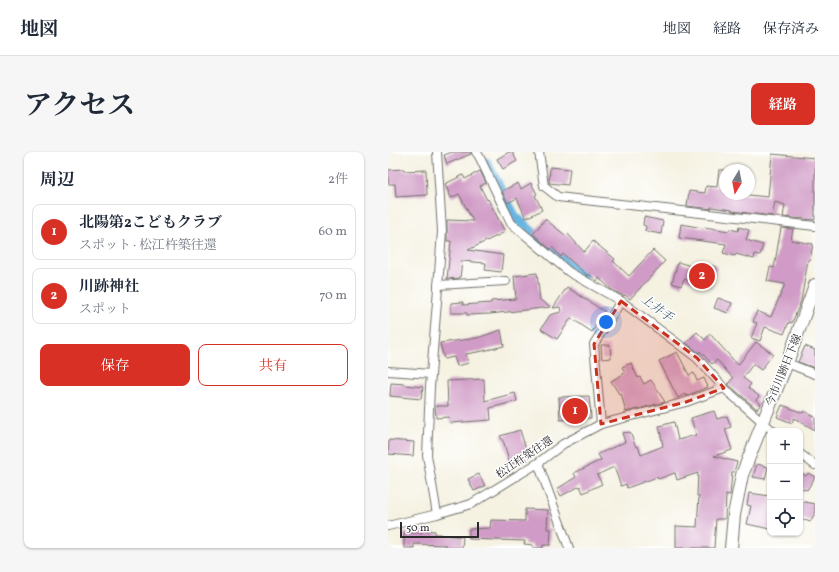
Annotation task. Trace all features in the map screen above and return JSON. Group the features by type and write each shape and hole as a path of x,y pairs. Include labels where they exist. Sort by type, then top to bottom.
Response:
{"street":[{"path":"437,152 442,231 431,374 427,455 437,514"},
{"path":"476,152 511,223 569,272 621,301 697,358 724,388 770,428"},
{"path":"539,152 544,186 558,197 815,226"},
{"path":"438,285 506,281"},
{"name":"今市川跡日下線","path":"731,548 734,515 742,475 788,364 815,286"},
{"path":"601,424 594,344 621,301"},
{"path":"788,364 815,374"},
{"path":"388,371 431,374"},
{"name":"松江杵築往還","path":"388,526 470,504 538,463 563,444 601,424 686,402 724,388"},
{"path":"803,456 815,465"},
{"path":"538,463 569,548"}],"highlighted area":[{"path":"621,301 697,358 724,388 686,402 601,424 594,344"}],"building":[{"path":"452,152 471,152 471,154 447,164 444,155"},
{"path":"509,152 512,152 517,161 503,169 497,159"},
{"path":"772,154 815,158 815,220 783,217 785,205 775,202 772,216 711,207 711,209 687,206 689,191 705,193 706,186 717,187 719,170 719,200 755,200 755,196 768,197"},
{"path":"550,167 570,169 568,185 549,183"},
{"path":"404,169 404,171 426,170 427,195 396,197 395,184 388,184 388,170"},
{"path":"480,171 486,183 480,186 505,232 468,250 503,255 501,272 485,270 486,263 462,261 460,278 447,279 451,241 447,241 447,220 473,221 459,194 451,198 445,184 463,175 465,179"},
{"path":"518,183 521,189 531,183 537,194 535,195 542,210 526,218 517,198 508,203 502,191"},
{"path":"644,217 663,221 661,234 645,231 646,226 643,225"},
{"path":"545,219 565,235 567,233 584,252 593,241 615,259 613,261 629,276 653,250 665,261 630,299 625,295 624,296 612,290 599,278 597,281 589,274 588,276 563,254 561,257 552,247 550,249 533,234"},
{"path":"681,224 729,231 730,229 738,231 739,227 749,230 746,240 763,245 760,255 755,254 754,259 736,254 735,256 723,253 726,244 679,238"},
{"path":"781,228 793,229 791,240 813,244 810,260 808,260 801,301 792,323 789,322 784,334 765,327 760,341 751,338 757,323 753,322 757,311 771,317 785,284 767,281 770,267 774,268"},
{"path":"678,262 700,269 702,263 717,267 711,287 684,279 681,286 672,283"},
{"path":"537,273 540,300 551,307 490,314 467,315 467,313 451,313 451,303 463,302 463,305 516,299 514,276"},
{"path":"567,287 605,312 592,332 571,318 557,339 541,329 550,315 561,312 560,307 553,308"},
{"path":"718,298 732,303 728,313 714,308"},
{"path":"501,330 504,346 466,354 469,363 457,366 454,357 444,359 440,343 477,338"},
{"path":"697,332 705,340 710,334 738,365 756,342 773,354 761,370 753,364 743,378 751,384 748,388 759,396 756,400 761,404 757,409 728,384 733,378 717,360 712,364 700,351 699,353 686,343"},
{"path":"601,345 610,345 611,358 602,359"},
{"path":"805,346 815,350 815,368 798,362"},
{"path":"677,352 689,375 694,373 697,381 704,378 708,387 686,396 685,394 678,398 659,361"},
{"path":"631,363 638,378 640,377 644,384 651,380 665,402 626,412 621,393 619,394 611,381 625,373 622,367"},
{"path":"484,379 485,401 515,393 517,401 490,408 491,420 450,423 449,417 436,418 435,406 448,406 447,381"},
{"path":"391,383 423,387 421,399 390,396"},
{"path":"589,396 591,418 560,420 559,397"},
{"path":"782,405 803,413 804,411 815,417 815,430 794,418 792,423 777,417"},
{"path":"714,411 717,419 727,416 731,427 725,429 732,450 714,456 737,462 734,472 732,472 730,495 726,494 725,519 716,519 714,548 676,548 676,526 697,527 699,496 697,496 698,473 677,480 675,473 658,479 657,477 627,488 626,484 621,486 614,467 597,475 602,484 583,493 580,486 561,496 557,489 576,477 574,473 601,460 598,454 625,442 622,433 630,432 641,455 663,446 659,426 674,422 678,440 696,435 691,418"},
{"path":"520,430 529,459 510,464 504,443 500,436"},
{"path":"389,440 414,442 413,456 388,454"},
{"path":"757,464 767,467 765,479 753,477"},
{"path":"808,473 815,477 807,490 803,489 803,474 806,476"},
{"path":"479,474 485,486 474,491 468,479"},
{"path":"749,493 767,496 767,528 747,524 751,506 747,505"},
{"path":"803,502 815,504 815,513 810,522 803,519"},
{"path":"525,509 548,510 547,529 551,529 550,545 543,545 543,548 533,548 533,545 524,544 525,541 469,539 469,529 490,528 491,520 525,521"},
{"path":"422,530 435,531 435,534 463,537 462,548 446,548 446,545 414,544 414,548 404,548 404,533 422,533"}],"waterway":[{"name":"上井手","path":"486,163 514,216 572,269 582,275"}],"place":[{"name":"川跡神社","path":"702,276"},
{"name":"北陽第2こどもクラブ","path":"575,411"}]}
